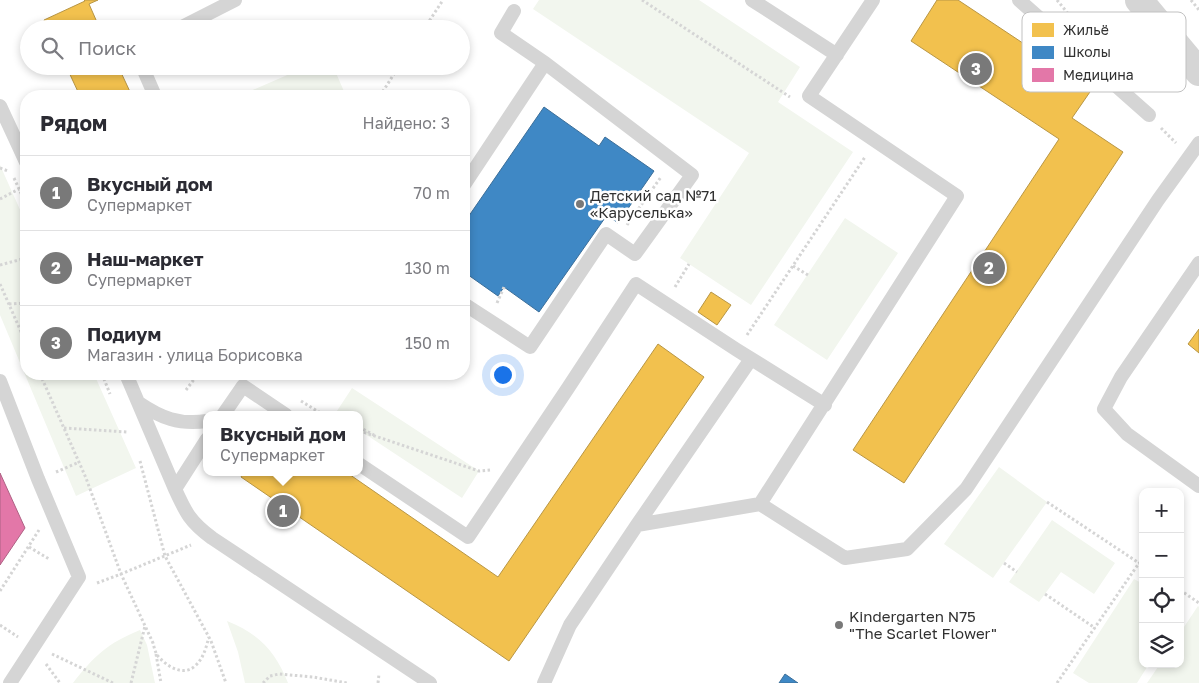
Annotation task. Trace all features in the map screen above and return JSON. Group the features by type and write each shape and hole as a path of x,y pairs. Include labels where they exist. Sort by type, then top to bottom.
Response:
{"street":[{"path":"1139,0 1149,12"},
{"path":"1186,56 1199,72"}],"lane":[{"path":"196,20 235,0"},
{"path":"752,0 837,55"},
{"path":"760,504 957,196 809,96 873,0"},
{"path":"1019,0 1033,12"},
{"path":"470,308 530,347 606,234 635,254 692,175 546,62 501,32 514,12"},
{"path":"470,175 546,62"},
{"path":"146,75 152,90"},
{"path":"1123,92 1149,115"},
{"path":"0,106 20,149"},
{"path":"637,525 760,504 845,558 907,549 966,489 1158,200 1199,143"},
{"path":"1199,263 1121,377 1104,408 1127,434 1199,486"},
{"path":"363,467 468,536 636,284 751,359 825,404"},
{"path":"544,683 570,625 751,359"},
{"path":"129,380 175,489 186,513 194,523 204,532 430,683"},
{"path":"0,381 79,577 10,683"},
{"path":"227,411 244,386 280,411"},
{"path":"139,403 159,416 170,419 203,421"},
{"path":"175,489 203,446"}],"path":[{"path":"430,20 443,0"},
{"path":"642,0 796,102"},
{"path":"1191,0 1199,10"},
{"path":"384,90 393,75"},
{"path":"1149,115 1189,157"},
{"path":"737,350 876,141"},
{"path":"635,254 624,230 662,176"},
{"path":"0,199 19,189"},
{"path":"0,265 20,260"},
{"path":"665,303 689,264"},
{"path":"793,266 808,275"},
{"path":"0,284 20,329"},
{"path":"9,304 20,303"},
{"path":"43,380 86,478 121,574 153,643 161,683"},
{"path":"105,380 111,396"},
{"path":"186,390 194,380"},
{"path":"123,423 130,439"},
{"path":"64,428 127,432"},
{"path":"363,429 383,439"},
{"path":"363,432 480,471 515,467"},
{"path":"136,454 140,461 165,556 208,637 218,658 226,683"},
{"path":"1047,502 1139,563"},
{"path":"0,590 42,526"},
{"path":"29,547 79,577 96,583 195,543 204,532"},
{"path":"1004,563 1017,572"},
{"path":"1057,683 1139,567"},
{"path":"1184,593 1199,603"},
{"path":"1045,594 1095,628"},
{"path":"131,683 145,626"},
{"path":"156,653 172,667 182,671 191,669 197,664 206,649 208,637"},
{"path":"57,656 113,683"},
{"path":"263,683 270,676 279,674 347,683"}],"shaded area":[{"path":"539,0 699,0 800,67 778,102 853,152 751,305 680,258 749,153 533,9"},
{"path":"287,75 337,75 343,90 253,90"},
{"path":"0,165 20,210 20,363 0,315"},
{"path":"845,218 898,253 827,360 774,325"},
{"path":"27,380 97,380 136,468 76,496"},
{"path":"352,388 479,471 462,498 363,433 363,411 337,411"},
{"path":"999,467 1047,502 993,578 944,544"},
{"path":"1052,520 1115,563 1094,594 1061,572 1039,602 1009,582"},
{"path":"1134,579 1139,582 1139,668 1146,668 1137,683 1089,683 1073,673"},
{"path":"1198,606 1199,683 1147,683 1157,668 1184,668 1184,627"},
{"path":"227,621 248,631 265,645 278,662 288,683 245,683 238,652"},
{"path":"140,630 147,645 155,683 73,683 102,651"}],"building: Жильё":[{"path":"98,0 89,4 96,20 44,20 85,1"},
{"path":"937,0 958,0 1022,43 1022,92 1090,92 1072,118 1123,152 904,483 853,450 1059,139 911,41"},
{"path":"70,75 122,75 129,90 77,90"},
{"path":"711,292 731,305 717,325 698,312"},
{"path":"1199,329 1199,353 1188,344"},
{"path":"658,344 704,377 509,661 241,477 352,476 498,577"}],"building: Школы":[{"path":"544,107 599,146 605,137 654,171 618,223 607,215 539,312 504,287 498,296 470,276 470,214"},
{"path":"785,674 798,683 779,683"}],"building: Медицина":[{"path":"0,473 25,528 0,565"}],"place":[{"name":"Подиум","path":"976,69"},
{"name":"Детский сад №71 «Каруселька»","path":"580,204"},
{"name":"Наш-маркет","path":"989,268"},
{"name":"Вкусный дом","path":"283,511"},
{"name":"Kindergarten N75 \"The Scarlet Flower\"","path":"839,625"}]}
